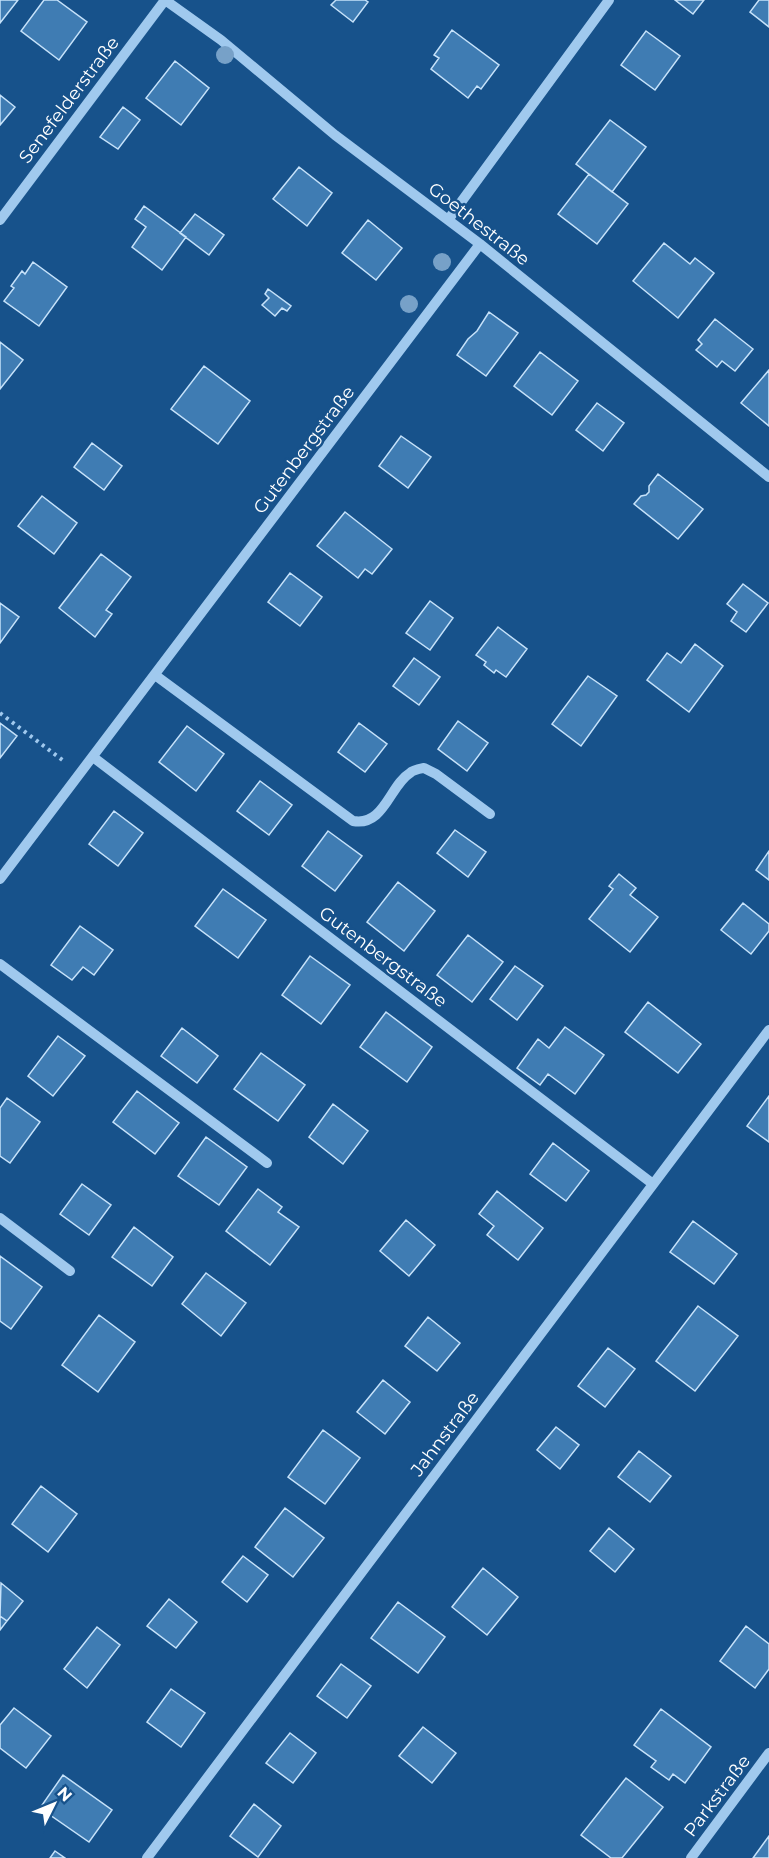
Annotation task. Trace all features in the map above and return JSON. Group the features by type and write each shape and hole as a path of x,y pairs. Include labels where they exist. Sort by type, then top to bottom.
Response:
{"street":[{"name":"Goethestraße","path":"165,0 221,40 335,135 480,244 769,477"},
{"name":"Senefelderstraße","path":"0,220 165,0"},
{"path":"448,220 609,0"},
{"name":"Gutenbergstraße","path":"0,879 480,244"},
{"path":"155,675 353,821 362,822 373,817 409,773 424,768 436,774 490,814"},
{"name":"Gutenbergstraße","path":"93,757 653,1184"},
{"path":"0,964 267,1163"},
{"name":"Jahnstraße","path":"147,1858 769,1030"},
{"path":"0,1218 70,1271"},
{"name":"Parkstraße","path":"691,1858 769,1753"}],"path":[{"path":"0,713 81,773"}],"building":[{"path":"0,0 18,0 0,23"},
{"path":"44,0 57,0 87,22 59,60 21,31"},
{"path":"336,0 365,0 368,2 353,22 331,5"},
{"path":"675,0 704,0 693,14"},
{"path":"759,0 769,0 769,27 750,12"},
{"path":"452,30 499,65 481,89 477,86 468,98 431,69 439,58 434,55"},
{"path":"646,31 680,56 655,90 621,65"},
{"path":"175,61 209,88 181,125 146,98"},
{"path":"0,95 15,107 0,125"},
{"path":"123,107 140,120 118,149 100,137"},
{"path":"610,120 646,147 612,192 576,164"},
{"path":"299,167 332,193 307,226 273,199"},
{"path":"589,174 628,204 597,244 558,214"},
{"path":"144,206 186,237 162,270 132,247 146,227 135,219"},
{"path":"195,214 224,235 209,255 180,233"},
{"path":"368,220 402,248 376,280 342,253"},
{"path":"664,243 690,264 695,258 714,273 678,318 633,281"},
{"path":"33,262 67,287 39,326 4,301 14,288 11,286 22,271 25,274"},
{"path":"268,289 291,306 287,311 282,308 275,316 262,305 269,298 265,294"},
{"path":"489,312 518,333 486,376 457,355"},
{"path":"715,319 753,349 735,371 722,361 717,367 696,350 702,344 698,340"},
{"path":"0,342 23,360 0,389"},
{"path":"540,352 578,381 552,415 514,386"},
{"path":"204,366 250,401 218,444 171,409"},
{"path":"769,370 769,426 741,403"},
{"path":"597,403 624,423 603,451 576,430"},
{"path":"401,436 431,457 408,488 379,466"},
{"path":"92,443 122,466 104,490 74,467"},
{"path":"658,474 703,509 678,539 634,504 641,496 649,492 649,486"},
{"path":"42,496 77,523 54,554 18,526"},
{"path":"345,512 392,549 372,574 365,569 358,578 317,546"},
{"path":"101,554 131,577 106,610 112,614 95,637 59,608"},
{"path":"290,573 322,597 300,626 268,602"},
{"path":"743,584 768,603 746,632 731,621 737,612 727,604"},
{"path":"430,601 453,618 430,650 406,633"},
{"path":"0,603 19,617 0,643"},
{"path":"498,627 527,649 506,677 496,670 494,673 484,665 486,662 476,655"},
{"path":"695,644 723,666 689,712 647,680 667,653 681,663"},
{"path":"414,658 440,677 419,705 393,686"},
{"path":"588,676 617,696 581,746 552,724"},
{"path":"458,721 488,743 467,771 438,749"},
{"path":"0,723 17,736 0,758"},
{"path":"359,723 387,744 365,772 338,752"},
{"path":"187,726 224,754 196,791 159,762"},
{"path":"260,781 292,805 269,835 237,811"},
{"path":"114,811 143,833 118,866 89,844"},
{"path":"455,830 486,852 468,877 437,853"},
{"path":"328,831 362,856 335,891 302,866"},
{"path":"769,851 769,880 756,870"},
{"path":"619,874 636,888 630,895 658,917 630,952 589,919 613,889 609,886"},
{"path":"398,882 435,911 404,951 367,922"},
{"path":"223,889 266,920 238,958 195,926"},
{"path":"743,903 769,924 769,931 751,954 721,930"},
{"path":"80,926 113,950 94,975 83,967 72,980 51,965"},
{"path":"468,935 503,962 472,1002 437,975"},
{"path":"310,956 350,985 321,1024 282,995"},
{"path":"515,966 543,986 517,1020 490,999"},
{"path":"648,1002 701,1044 678,1073 625,1032"},
{"path":"386,1012 432,1047 407,1082 360,1047"},
{"path":"565,1027 604,1055 575,1094 548,1074 540,1085 517,1068 538,1039 549,1048"},
{"path":"182,1028 218,1056 197,1083 161,1056"},
{"path":"58,1036 85,1056 53,1096 28,1076"},
{"path":"261,1053 305,1085 278,1121 234,1089"},
{"path":"137,1091 179,1123 155,1154 113,1122"},
{"path":"769,1096 769,1142 747,1126"},
{"path":"7,1098 40,1122 10,1163 0,1156 0,1108"},
{"path":"333,1104 368,1131 343,1164 309,1137"},
{"path":"206,1137 247,1167 219,1205 178,1176"},
{"path":"553,1143 589,1171 566,1201 530,1174"},
{"path":"82,1184 111,1205 89,1235 60,1214"},
{"path":"258,1189 282,1207 278,1212 299,1227 270,1265 226,1231"},
{"path":"497,1191 543,1228 518,1260 487,1235 494,1226 479,1214"},
{"path":"406,1220 435,1245 409,1276 380,1251"},
{"path":"693,1221 737,1254 714,1284 670,1252"},
{"path":"134,1227 173,1257 152,1286 112,1257"},
{"path":"0,1256 42,1287 11,1329 0,1321"},
{"path":"206,1273 246,1303 221,1336 182,1304"},
{"path":"698,1306 738,1336 695,1391 656,1361"},
{"path":"99,1315 135,1342 98,1392 62,1365"},
{"path":"428,1317 460,1343 437,1371 405,1346"},
{"path":"608,1348 635,1369 605,1407 578,1386"},
{"path":"383,1380 410,1402 385,1434 357,1412"},
{"path":"556,1427 579,1445 560,1469 537,1450"},
{"path":"323,1430 360,1458 325,1504 288,1477"},
{"path":"639,1451 671,1476 650,1502 618,1477"},
{"path":"41,1486 77,1514 48,1552 12,1524"},
{"path":"285,1508 324,1538 293,1577 255,1547"},
{"path":"609,1528 634,1549 615,1572 590,1551"},
{"path":"243,1556 268,1575 247,1602 222,1582"},
{"path":"483,1568 518,1597 487,1635 452,1607"},
{"path":"1,1583 23,1601 7,1621 0,1616"},
{"path":"169,1599 197,1622 176,1648 147,1626"},
{"path":"398,1602 445,1637 418,1673 371,1638"},
{"path":"0,1616 7,1621 0,1630"},
{"path":"746,1626 769,1644 769,1669 755,1688 720,1661"},
{"path":"97,1627 120,1645 87,1688 64,1669"},
{"path":"341,1664 371,1686 347,1718 317,1696"},
{"path":"171,1689 205,1713 181,1747 147,1722"},
{"path":"14,1708 51,1736 26,1768 0,1748 0,1725"},
{"path":"661,1709 711,1747 685,1783 673,1774 669,1780 651,1767 656,1761 634,1745"},
{"path":"423,1727 456,1753 432,1783 399,1756"},
{"path":"290,1733 316,1753 293,1783 266,1763"},
{"path":"63,1775 112,1810 89,1842 40,1808"},
{"path":"626,1778 663,1807 622,1858 611,1858 581,1835"},
{"path":"254,1804 281,1826 258,1857 230,1836"},
{"path":"769,1836 769,1858 753,1858"},
{"path":"55,1851 65,1858 50,1858"}]}
